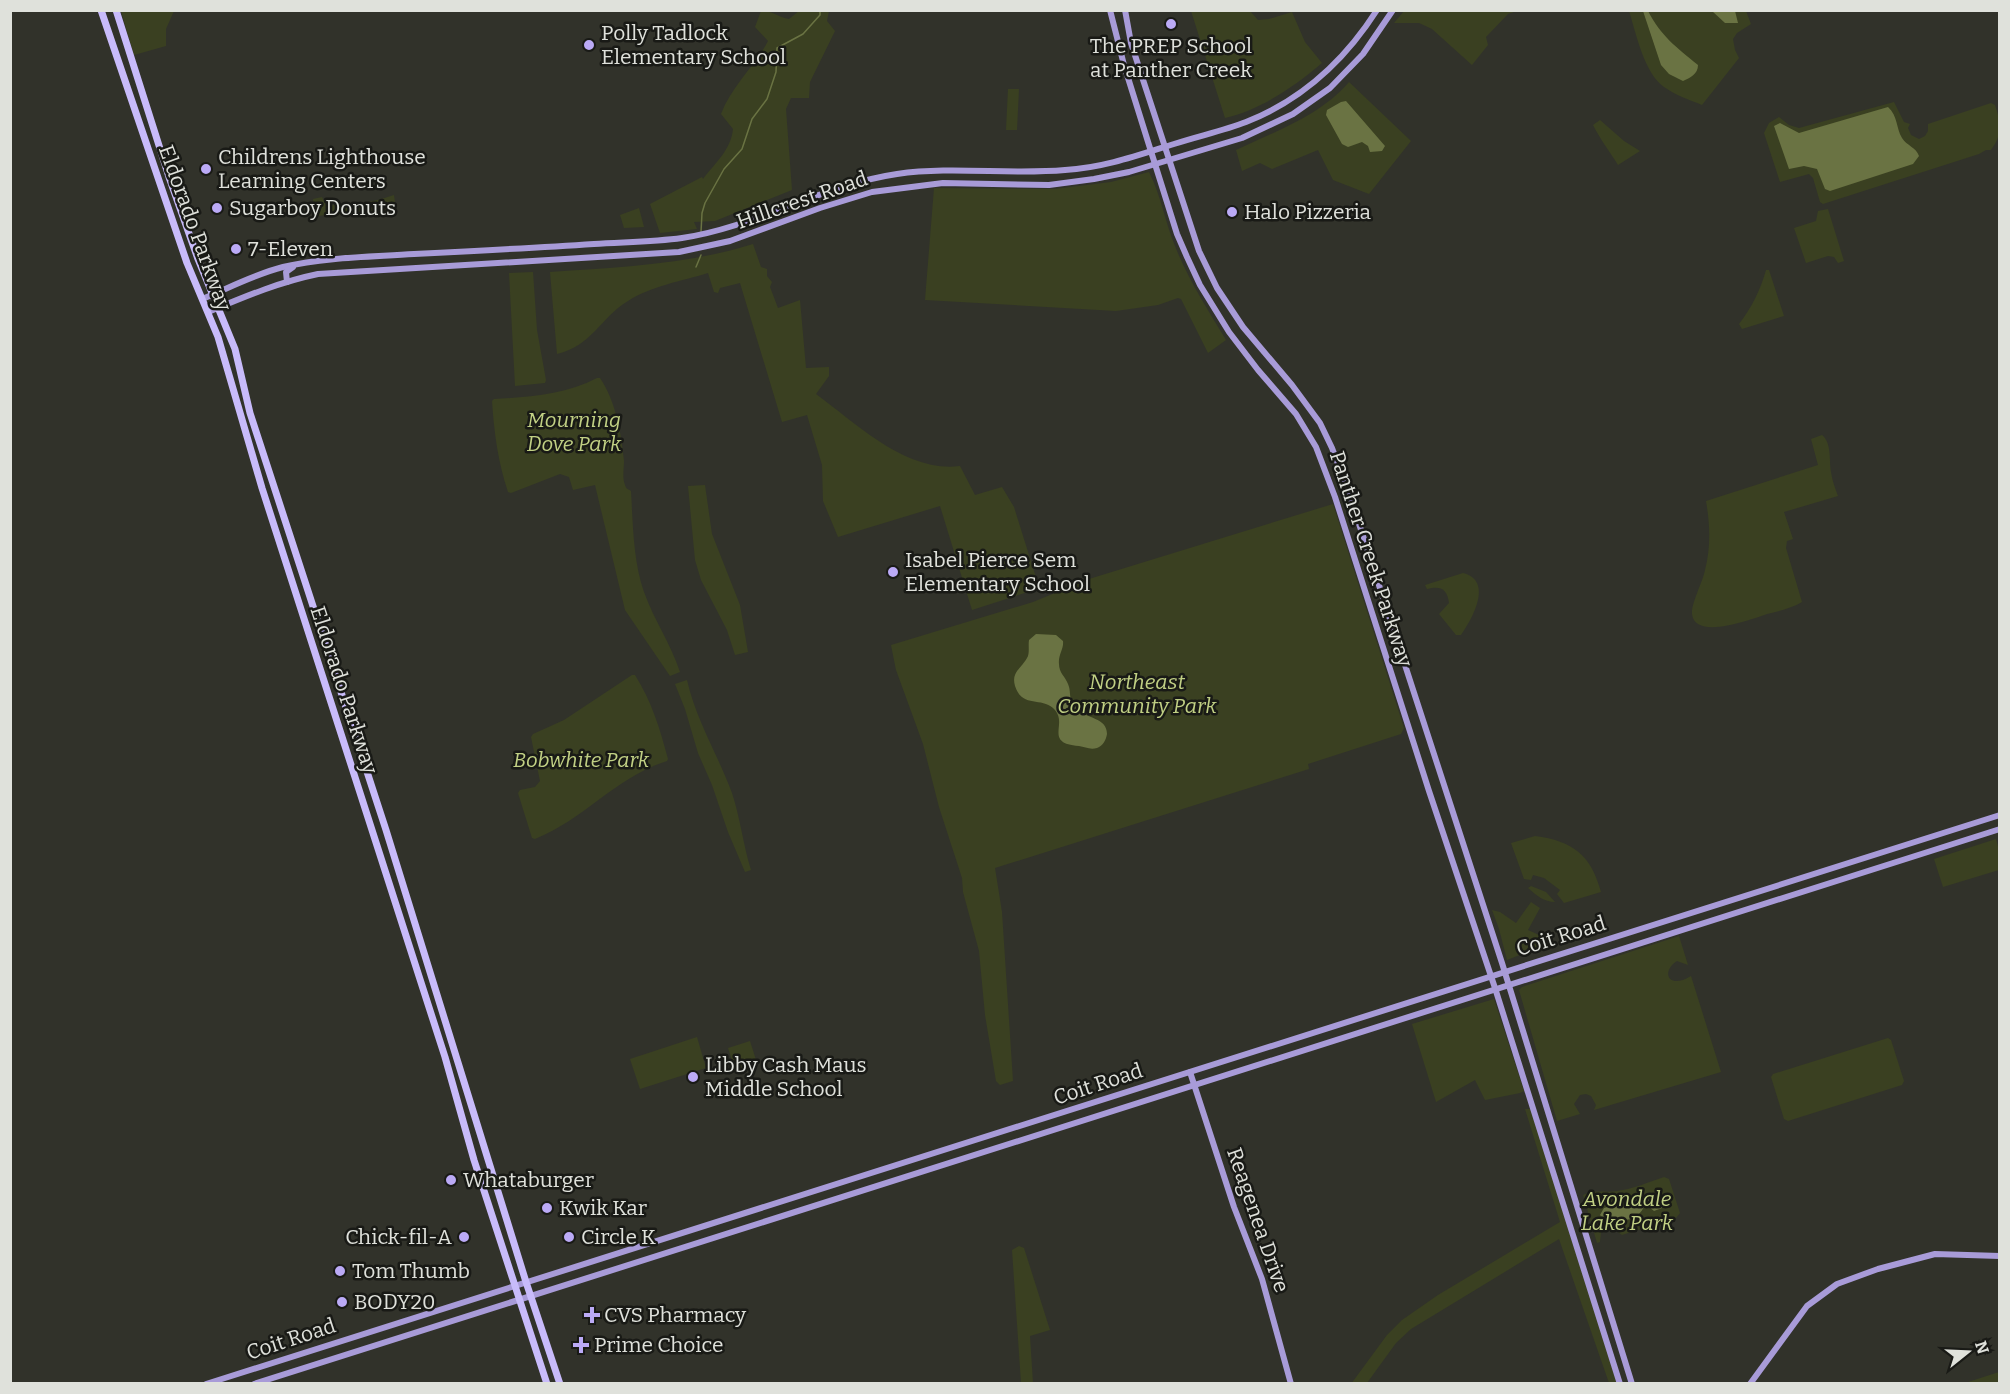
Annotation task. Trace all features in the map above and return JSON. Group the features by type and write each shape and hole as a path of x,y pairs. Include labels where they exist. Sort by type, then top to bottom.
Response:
{"main road":[{"name":"Eldorado Parkway","path":"101,10 187,263 225,359 237,410 445,1057 474,1160 547,1383"},
{"name":"Eldorado Parkway","path":"116,10 169,177 198,259 235,349 249,407 560,1383"},
{"name":"Panther Creek Parkway","path":"1110,10 1119,47 1177,234 1200,285 1216,313 1258,370 1296,414 1316,447 1339,508 1490,976 1496,988 1620,1383"},
{"name":"Panther Creek Parkway","path":"1125,10 1131,43 1199,251 1217,288 1243,327 1292,385 1320,423 1349,493 1504,971 1632,1383"},
{"name":"Hillcrest Road","path":"202,299 265,272 343,258 539,248 688,237 741,223 841,186 896,174 955,170 1035,172 1069,170 1123,160 1245,122 1295,97 1341,58 1377,10"},
{"name":"Hillcrest Road","path":"208,312 255,292 318,274 656,255 691,250 746,237 820,208 873,192 943,183 1049,185 1094,179 1155,164 1253,134 1303,108 1349,70 1369,46 1393,10"},
{"path":"1119,47 1131,43"},
{"path":"159,180 169,177"},
{"path":"287,282 286,272 296,265"},
{"path":"237,410 249,407"},
{"name":"Coit Road","path":"206,1383 2000,815"},
{"name":"Coit Road","path":"254,1383 2000,829"},
{"path":"1892,849 1896,861"},
{"path":"445,1057 456,1054"},
{"name":"Reagenea Drive","path":"1190,1072 1233,1207 1262,1279 1291,1382"},
{"path":"485,1193 498,1189"},
{"path":"692,1230 695,1242"},
{"path":"618,1253 622,1266"},
{"path":"1750,1383 1807,1306 1837,1284 1926,1255 1943,1253 2000,1256"}],"green space":[{"path":"121,11 174,11 166,29 166,46 134,55"},
{"path":"761,11 789,19 799,11 829,11 827,21 835,31 810,82 809,98 791,98 786,109 792,190 715,221 694,222 697,229 660,233 650,204 702,177 703,179 722,156 732,137 733,129 721,114 725,104 768,41 755,27"},
{"path":"1191,11 1250,11 1258,20 1292,12 1305,42 1322,63 1300,81 1264,103 1225,118"},
{"path":"1404,11 1517,11 1508,14 1486,37 1488,45 1472,65 1432,29 1419,23 1394,23"},
{"path":"1629,11 1746,11 1751,24 1737,33 1733,39 1739,58 1702,105 1673,92 1657,81 1646,63"},
{"path":"1349,82 1411,141 1369,194 1333,180 1318,150 1272,169 1260,163 1242,171 1236,150 1311,113 1325,104"},
{"path":"1008,89 1019,89 1017,130 1006,130"},
{"path":"1894,102 1904,122 1910,124 1908,128 1911,135 1919,139 1928,131 1928,124 1991,103 1995,105 1999,117 1998,139 1991,150 1823,204 1820,202 1813,178 1809,174 1780,182 1764,133 1769,123 1779,117 1789,125 1799,128"},
{"path":"1600,120 1624,141 1640,151 1618,165 1593,125"},
{"path":"1149,172 1180,258 1226,340 1208,353 1181,299 1178,298 1158,305 1116,311 925,300 934,188 1054,189 1111,182"},
{"path":"394,195 396,210 315,216 313,199 322,197 326,205 344,205"},
{"path":"639,208 644,227 624,228 620,215"},
{"path":"1828,209 1844,261 1838,263 1834,257 1828,256 1806,263 1794,228 1816,221 1818,211"},
{"path":"753,244 761,267 767,269 767,276 772,282 770,287 778,308 800,300 806,368 829,367 829,376 816,394 865,432 902,454 920,462 940,466 960,466 975,495 1002,487 1014,507 1039,587 1037,589 972,610 940,506 838,537 823,501 822,465 807,415 782,422 740,283 720,288 718,293 714,292 708,273 647,291 618,308 579,345 557,354 550,272 678,261"},
{"path":"1766,270 1769,270 1784,316 1742,329 1739,324 1755,298"},
{"path":"533,272 537,330 546,380 545,383 515,386 509,273"},
{"name":"Mourning Dove Park","path":"600,378 606,387 619,428 624,461 624,482 631,491 634,542 640,580 680,672 670,676 625,610 595,485 573,490 569,477 560,474 511,493 508,492 502,469 494,424 492,401 494,399 560,392"},
{"path":"1822,435 1829,447 1831,475 1838,496 1784,512 1793,539 1787,541 1786,548 1802,602 1725,626 1703,626 1695,622 1692,610 1704,575 1709,544 1706,501 1818,465 1811,439"},
{"path":"705,485 712,534 740,605 748,652 735,655 727,630 701,580 695,560 688,486"},
{"name":"Northeast Community Park","path":"1333,504 1404,728 1401,734 1308,764 1309,769 995,868 1002,912 1013,1081 1000,1085 996,1081 985,1015 979,951 963,892 962,878 939,807 923,744 896,670 891,645 1033,602 1089,579"},
{"path":"1463,573 1472,577 1477,584 1478,601 1461,635 1456,635 1439,614 1449,603 1447,594 1439,588 1427,589 1425,585"},
{"name":"Bobwhite Park","path":"635,675 651,706 662,737 667,761 631,778 553,831 535,839 532,838 518,793 520,790 535,787 540,781 531,737 564,720"},
{"path":"687,680 696,709 735,802 751,870 745,872 698,753 675,684"},
{"path":"1535,836 1560,842 1578,852 1592,868 1601,892 1564,903 1557,894 1560,890 1544,878 1533,875 1531,880 1524,879 1511,843"},
{"path":"1996,839 1999,850 1999,870 1943,887 1934,859"},
{"path":"1531,886 1546,892 1555,902 1537,896 1528,888"},
{"path":"1531,902 1540,908 1528,930 1539,935 1546,949 1527,952 1507,960 1492,910 1500,912 1516,923"},
{"path":"1679,936 1688,965 1677,961 1669,970 1669,978 1677,981 1691,976 1721,1072 1594,1110 1596,1105 1591,1096 1580,1095 1574,1104 1580,1114 1557,1121 1519,990 1522,987"},
{"path":"1494,999 1524,1091 1485,1100 1475,1080 1436,1102 1412,1024"},
{"path":"697,1037 706,1068 640,1089 630,1059"},
{"path":"1888,1038 1891,1040 1904,1081 1902,1085 1788,1121 1784,1119 1771,1077 1773,1074"},
{"path":"750,1041 757,1063 735,1070 728,1048"},
{"path":"1525,1109 1531,1109 1617,1383 1609,1383 1559,1239 1411,1329 1396,1343 1367,1383 1351,1384 1387,1335 1402,1320 1438,1295 1560,1222"},
{"name":"Avondale Lake Park","path":"1664,1177 1669,1179 1680,1213 1676,1218 1622,1235 1611,1227 1601,1231 1600,1242 1597,1243 1583,1195 1591,1192 1623,1190"},
{"path":"1019,1246 1024,1248 1050,1330 1030,1336 1033,1383 1021,1383 1012,1250"},
{"path":"1999,1372 1999,1383 1965,1383"}],"shaded area":[{"path":"1643,11 1648,11 1676,47 1698,65 1697,71 1691,77 1683,81 1669,74 1661,65"},
{"path":"1712,11 1735,11 1738,23 1725,23"},
{"path":"1346,101 1385,146 1382,151 1370,152 1368,146 1362,142 1348,147 1342,144 1326,115 1327,110"},
{"path":"1888,107 1894,114 1902,138 1919,156 1913,164 1830,191 1825,189 1817,169 1804,166 1789,169 1774,126 1780,123 1799,133"},
{"path":"1036,634 1056,635 1063,641 1059,667 1068,684 1072,702 1077,709 1100,721 1106,728 1106,738 1099,747 1090,749 1062,741 1058,732 1059,720 1053,708 1043,703 1027,700 1018,693 1014,677 1028,656 1029,640"},
{"path":"1655,1194 1660,1196 1662,1208 1654,1211 1648,1206 1644,1207 1635,1217 1625,1220 1600,1215 1604,1208"}],"waterway":[{"path":"701,232 705,203 724,169 742,149 752,119 767,99 776,72 777,48 803,34 820,15 820,10"},
{"path":"696,267 701,255"}],"place":[{"name":"The PREP School at Panther Creek","path":"1171,24"},
{"name":"Polly Tadlock Elementary School","path":"589,45"},
{"name":"Childrens Lighthouse Learning Centers","path":"206,169"},
{"name":"Sugarboy Donuts","path":"217,208"},
{"name":"Halo Pizzeria","path":"1232,212"},
{"name":"7-Eleven","path":"236,249"},
{"name":"Isabel Pierce Sem Elementary School","path":"893,572"},
{"name":"Libby Cash Maus Middle School","path":"693,1077"},
{"name":"Whataburger","path":"451,1180"},
{"name":"Kwik Kar","path":"547,1208"},
{"name":"Chick-fil-A","path":"464,1237"},
{"name":"Circle K","path":"569,1237"},
{"name":"Tom Thumb","path":"340,1271"},
{"name":"BODY20","path":"342,1302"},
{"name":"CVS Pharmacy","path":"592,1315"},
{"name":"Prime Choice","path":"581,1345"}]}
